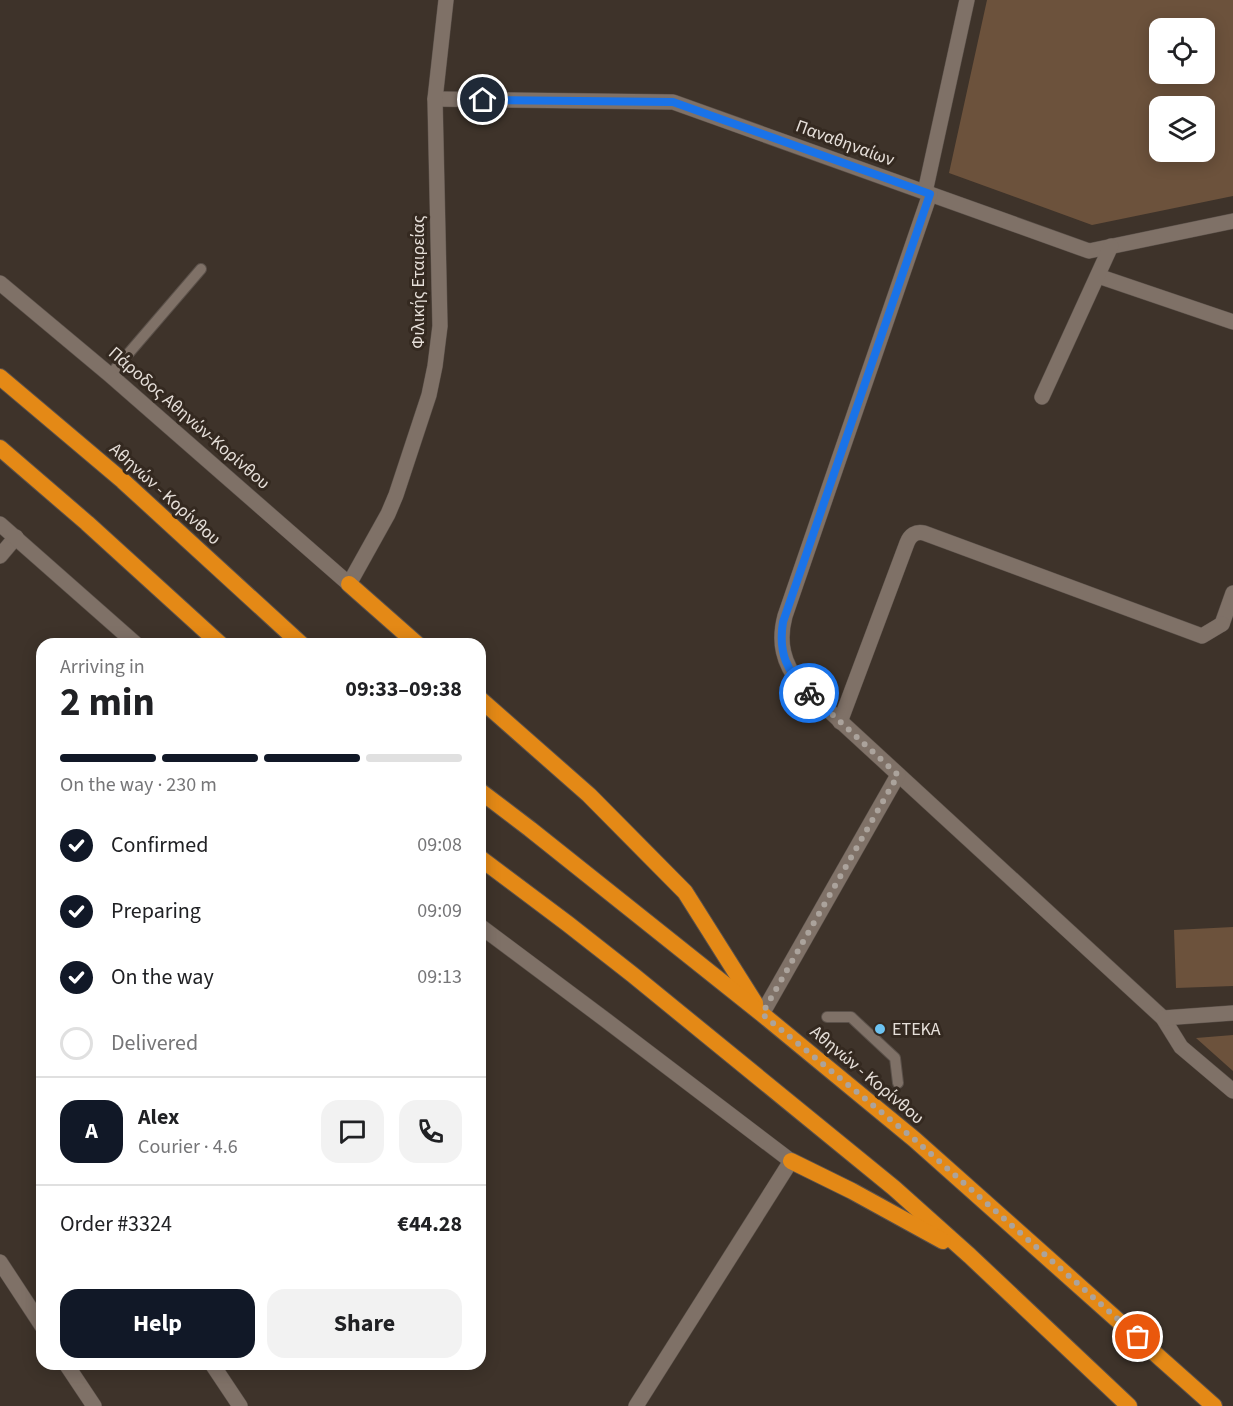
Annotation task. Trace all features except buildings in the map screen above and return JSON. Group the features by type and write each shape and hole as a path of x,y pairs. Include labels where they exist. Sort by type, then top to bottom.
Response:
{"highway":[{"name":"Αθηνών - Κορίνθου","path":"0,376 123,481 294,638"},
{"path":"0,448 87,523 213,638"},
{"path":"350,584 410,638"},
{"path":"486,704 589,795 685,891 762,1014"},
{"name":"Αθηνών - Κορίνθου","path":"486,796 762,1014 914,1139 1214,1406"},
{"path":"486,862 568,924 894,1188 1130,1406"},
{"path":"791,1161 852,1191 970,1256"}],"street":[{"name":"Φιλικής Εταιρείας","path":"350,584 392,504 429,395 435,366 440,326 435,99 446,0"},
{"path":"967,0 928,193 783,624 783,655 789,669 800,684 1163,1018 1181,1047 1233,1091"},
{"name":"Παναθηναίων","path":"435,99 673,102 1089,251 1233,221"},
{"path":"1042,397 1111,246"},
{"path":"1098,276 1233,322"},
{"name":"Πάροδος Αθηνών-Κορίνθου","path":"0,284 110,375 350,584"},
{"path":"0,524 129,638"},
{"path":"840,722 907,543 917,532 924,532 1202,636 1227,626 1233,593"},
{"path":"0,556 16,537"},
{"path":"762,1014 898,775"},
{"path":"486,930 791,1161 636,1406"},
{"path":"1163,1018 1233,1013"},
{"path":"0,1262 36,1317"},
{"path":"70,1370 94,1406"},
{"path":"216,1370 240,1406"}],"lane":[{"path":"110,375 201,269"},
{"path":"827,1017 851,1017 866,1030 896,1058 898,1083"}],"shaded area":[{"path":"987,0 1233,0 1233,196 1092,225 949,173"},
{"path":"1233,927 1233,986 1176,988 1174,930"},
{"path":"1233,1035 1233,1071 1196,1038"}],"way so far":[{"path":"809,693 898,775 762,1014 914,1139 1138,1337"}],"place":[{"name":"ΕΤΕΚΑ","path":"880,1029"}],"route":[{"path":"483,100 673,102 930,194 783,622 781,639 785,660 793,676 809,693"}]}
